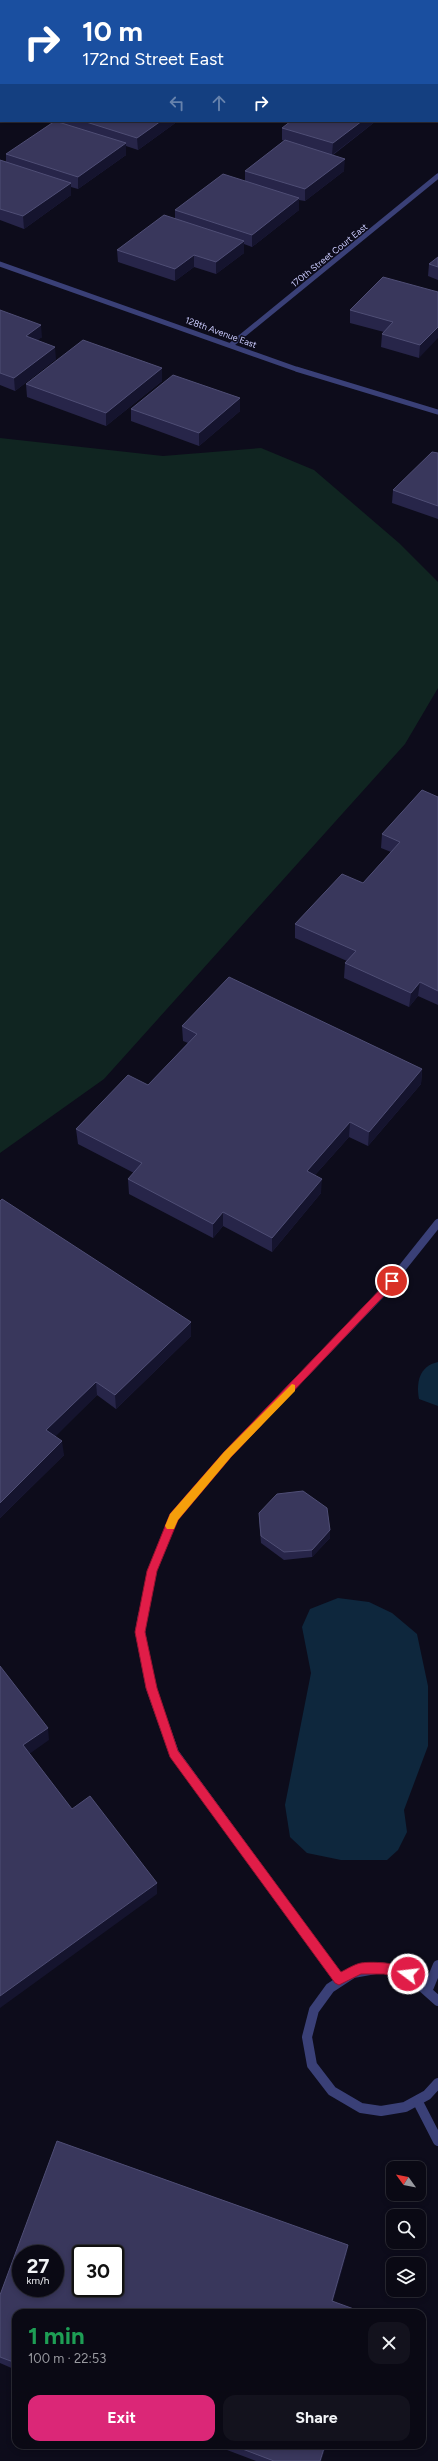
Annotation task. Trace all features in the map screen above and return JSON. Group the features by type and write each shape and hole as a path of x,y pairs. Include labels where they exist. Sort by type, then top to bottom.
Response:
{"street":[{"name":"170th Street Court East","path":"231,345 438,176"},
{"name":"128th Avenue East","path":"0,264 296,369 438,412"},
{"path":"339,1979 174,1753 151,1688 140,1632 152,1571 174,1517 227,1454 383,1292 438,1223"},
{"path":"428,1989 438,1965"},
{"path":"438,2001 428,1989 408,1974 384,1968 360,1969 339,1979 322,1995 310,2016 307,2040 313,2065 327,2086 346,2102 370,2111 394,2111 418,2102 435,2089 438,2083"},
{"path":"418,2102 438,2141"}],"green space":[{"path":"0,438 163,456 261,448 314,470 399,543 438,582 438,688 405,744 104,1079 0,1153"}],"water":[{"path":"438,1362 438,1406 419,1399 418,1387 420,1376 423,1371 432,1364"},
{"path":"338,1598 369,1602 392,1613 417,1634 428,1686 428,1746 404,1810 407,1832 398,1850 387,1860 341,1860 307,1853 290,1837 285,1805 311,1673 302,1627 310,1609"}],"building":[{"path":"54,122 58,122 126,143 78,177 6,154"},
{"path":"86,122 160,122 137,138"},
{"path":"290,122 361,122 333,143 282,128"},
{"path":"285,140 345,159 305,189 245,171"},
{"path":"0,160 71,183 23,216 0,209"},
{"path":"223,174 299,198 252,235 175,210"},
{"path":"164,215 244,241 216,262 194,255 175,269 117,250"},
{"path":"438,257 438,267 429,264"},
{"path":"383,277 438,292 438,327 420,345 382,334 393,322 350,310"},
{"path":"0,310 41,325 26,336 55,347 14,378 0,373"},
{"path":"83,340 162,368 106,413 26,384"},
{"path":"173,375 240,398 199,433 131,409"},
{"path":"432,452 438,453 438,506 393,490"},
{"path":"422,790 438,797 438,991 420,982 411,993 345,963 356,951 295,924 342,874 363,883 400,842 382,834"},
{"path":"229,977 422,1069 369,1132 350,1122 307,1171 322,1179 272,1238 223,1212 213,1224 128,1179 142,1163 76,1129 128,1075 148,1085 197,1034 182,1026"},
{"path":"2,1199 191,1322 115,1395 96,1382 46,1430 62,1441 0,1503 0,1201"},
{"path":"303,1491 327,1508 330,1530 312,1550 284,1552 261,1536 259,1513 277,1494"},
{"path":"0,1666 48,1728 23,1745 72,1809 90,1796 157,1883 0,1996"},
{"path":"57,2141 348,2245 332,2301 354,2309 12,2309 12,2362 0,2357 0,2295 12,2263 12,2297 64,2297 64,2245 19,2245"},
{"path":"242,2449 324,2449 320,2461 274,2461"}],"slow traffic":[{"path":"170,1526 174,1517 227,1454 292,1388"}],"route":[{"path":"392,1281 287,1393 227,1454 174,1517 152,1571 140,1632 151,1688 174,1753 272,1885 339,1979 360,1969 384,1968 408,1974"}]}
